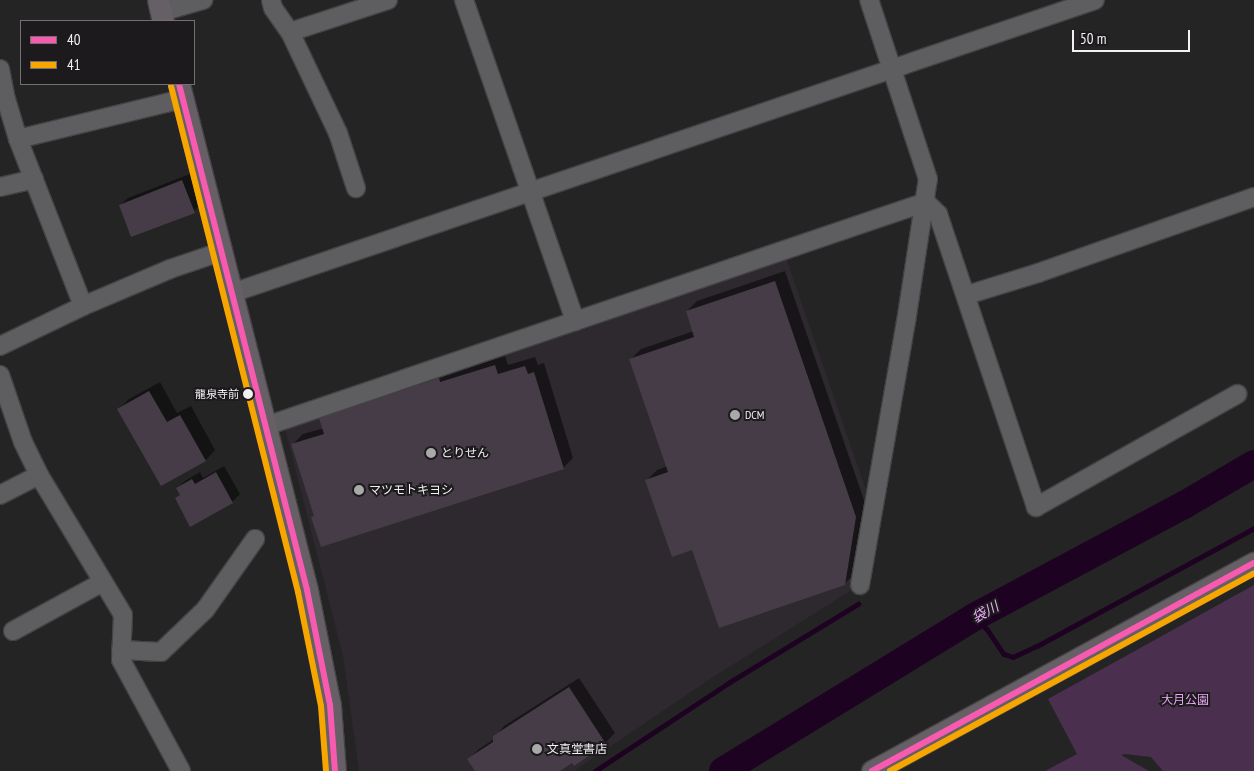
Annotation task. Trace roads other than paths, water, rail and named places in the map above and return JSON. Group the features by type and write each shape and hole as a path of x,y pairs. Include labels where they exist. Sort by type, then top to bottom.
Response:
{"main road":[{"path":"180,92 223,251 322,658 330,705 335,771"},
{"path":"872,771 1254,563"}],"street":[{"path":"160,11 203,0"},
{"path":"271,0 273,8 290,32 338,133 356,188"},
{"path":"290,32 388,0"},
{"path":"464,0 575,321"},
{"path":"860,584 926,202 928,179 869,0"},
{"path":"232,294 892,67 1095,0"},
{"path":"0,70 6,99 18,139 83,306"},
{"path":"18,139 180,92"},
{"path":"0,187 34,179"},
{"path":"967,295 1038,273 1254,197"},
{"path":"926,202 938,214 967,295 1036,507 1237,394"},
{"path":"266,426 926,202"},
{"path":"0,346 83,306 170,269 223,251"},
{"path":"0,375 23,442 39,475 123,615 121,660 181,771"},
{"path":"0,494 39,475"},
{"path":"121,650 161,652 205,610 255,539"},
{"path":"14,631 103,582"}],"waterway":[{"name":"袋川","path":"723,771 974,617 1184,505 1254,464"},
{"path":"974,617 987,629 1004,654 1013,657 1037,646 1254,528"},
{"path":"595,771 730,682 858,604"}],"place":[{"name":"龍泉寺前","path":"248,394"},
{"name":"DCM","path":"735,415"},
{"name":"とりせん","path":"431,453"},
{"name":"マツモトキヨシ","path":"359,490"},
{"name":"文真堂書店","path":"537,749"}],"park label":[{"name":"大月公園","path":"1185,700"}]}
